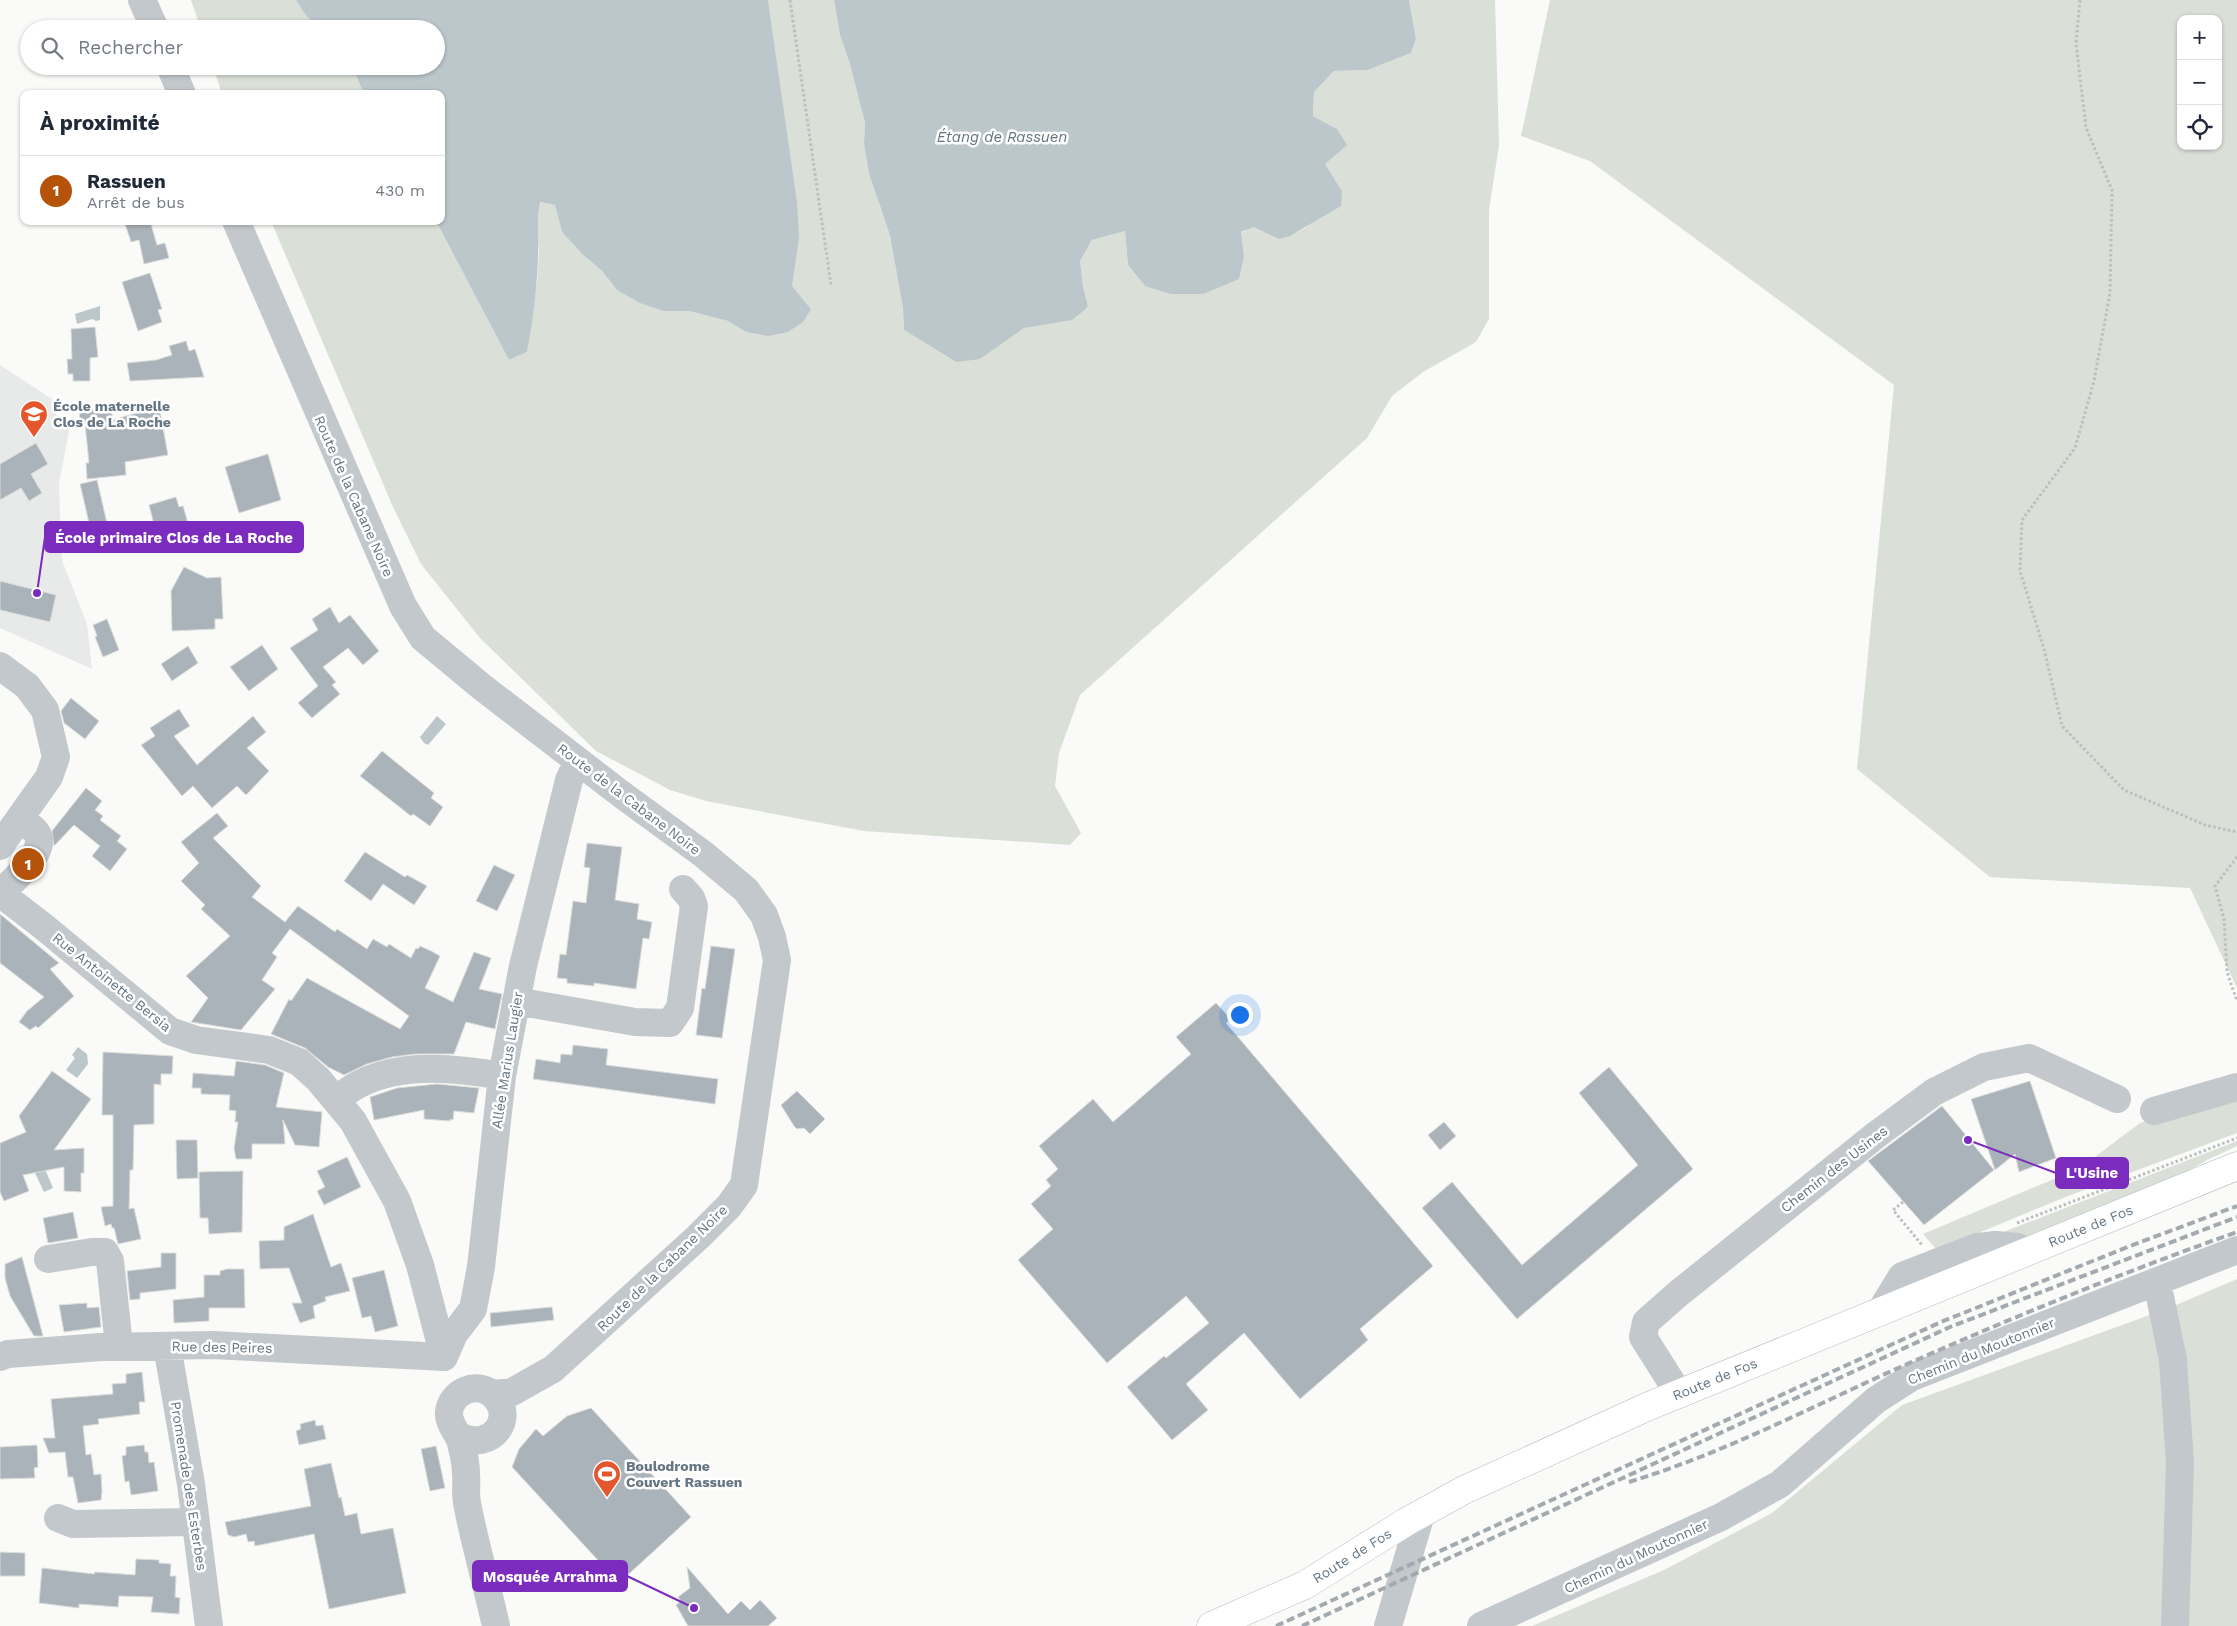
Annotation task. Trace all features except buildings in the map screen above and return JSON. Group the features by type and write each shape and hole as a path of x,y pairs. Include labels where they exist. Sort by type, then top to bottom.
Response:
{"main road":[{"name":"Route de Fos","path":"1211,1626 1305,1584 1464,1490 1679,1394 2237,1166"}],"street":[{"path":"142,0 151,20"},
{"path":"174,75 180,90"},
{"name":"Route de la Cabane Noire","path":"238,225 399,597 422,638 578,761 703,854 746,890 764,916 772,937 777,960 744,1185 729,1206 698,1237 553,1369 512,1392 474,1394"},
{"path":"0,666 27,686 45,710 56,757 50,777 0,846"},
{"name":"Allée Marius Laugier","path":"444,1357 454,1334 473,1309 481,1267 502,1076 516,1001 569,780 578,761"},
{"path":"0,893 28,864 36,852 40,840 36,832 20,819"},
{"path":"516,1001 635,1022 670,1024 680,1008 694,906 683,889"},
{"name":"Rue Antoinette Bersia","path":"0,893 170,1031 196,1040 269,1050 299,1062 318,1079 353,1121 397,1201 420,1265 444,1357"},
{"name":"Chemin des Usines","path":"1679,1394 1643,1338 1646,1322 1694,1281 1876,1135 1934,1092 1984,1067 2029,1058 2117,1099"},
{"path":"336,1100 357,1084 406,1069 476,1072 502,1076"},
{"path":"2154,1110 2237,1087"},
{"name":"Chemin du Moutonnier","path":"1481,1626 1721,1517 1780,1484 1876,1400 1912,1377 2237,1250"},
{"path":"48,1258 105,1252 110,1261 119,1346"},
{"path":"2158,1282 2173,1360 2180,1463 2175,1626"},
{"name":"Rue des Peires","path":"0,1357 8,1354 119,1346 244,1346 444,1357"},
{"name":"Promenade des Esterbes","path":"167,1346 196,1522 209,1626"},
{"path":"444,1357 474,1394 500,1405 495,1430 466,1473"},
{"name":"Route de la Cabane Noire","path":"495,1430 538,1392 553,1369"},
{"path":"474,1394 449,1410 449,1420 459,1436 466,1473 464,1487 496,1626"},
{"path":"459,1436 473,1442 495,1430"},
{"path":"1388,1626 1421,1514"},
{"path":"58,1518 73,1524 196,1522"}],"path":[{"path":"790,0 830,285"},
{"path":"2080,0 2076,43 2086,128 2112,190 2110,293 2094,381 2075,448 2022,520 2020,571 2044,649 2062,726 2124,790 2205,825 2237,832"},
{"path":"2237,857 2215,886 2224,919 2227,972 2237,1001"},
{"path":"2015,1224 2237,1138"},
{"path":"1903,1202 1893,1210 1926,1250"}],"shaded area":[{"path":"191,0 296,0 311,20 198,20"},
{"path":"768,0 834,0 840,35 850,64 865,123 864,143 879,204 890,236 903,308 904,330 956,362 1003,342 1024,328 1046,323 1088,308 1080,261 1092,240 1125,231 1128,265 1145,286 1244,256 1241,233 1254,226 1279,239 1299,231 1315,221 1342,191 1325,164 1334,154 1337,129 1313,116 1314,92 1334,71 1368,70 1411,53 1416,39 1409,0 1495,0 1499,145 1489,210 1489,319 1476,342 1423,372 1392,396 1367,438 1080,695 1059,753 1055,786 1081,833 1070,845 864,831 706,801 670,790 596,751 480,638 421,564 393,507 273,225 438,225 509,360 527,352 537,282 539,250 536,225 539,202 555,205 562,232 582,254 602,271 617,290 664,311 689,311 728,321 746,332 768,336 811,309 792,286 797,201"},
{"path":"1550,0 2237,0 2237,988 2190,888 1990,877 1857,769 1894,385 1590,161 1521,136"},
{"path":"216,75 356,75 362,90 221,90"},
{"path":"0,365 52,399 53,413 71,421 59,483 61,544 63,563 87,624 92,669 0,628"},
{"path":"2237,1094 2237,1133 2068,1196 1937,1250 1923,1234 2080,1168 2140,1123"},
{"path":"2237,1141 2237,1146 2207,1160 2162,1186 2030,1237 1983,1240"},
{"path":"2237,1279 2237,1626 1532,1626 1664,1570 1772,1513 1902,1405 2169,1308"}],"water":[{"path":"296,0 768,0 797,201 799,238 792,286 811,309 803,322 788,332 768,336 746,332 728,321 689,311 664,311 640,303 617,290 602,271 582,254 562,232 555,205 540,202 537,280 527,352 509,360 438,225 445,225 445,90 362,90 356,75 445,75 445,20 311,20"},
{"name":"Étang de Rassuen","path":"834,0 1409,0 1416,39 1411,53 1368,70 1334,71 1314,92 1313,116 1337,129 1347,145 1325,164 1342,191 1341,206 1290,236 1279,239 1254,227 1241,232 1244,256 1239,279 1203,294 1171,294 1145,286 1128,265 1125,231 1092,240 1080,261 1088,307 1072,320 1024,328 980,359 956,362 904,330 903,308 890,236 869,173 864,143 865,123 850,64 840,35"},
{"path":"100,306 100,320 92,319 77,324 75,314"},
{"path":"437,716 446,724 428,745 420,737"},
{"path":"78,1047 87,1054 88,1064 77,1078 66,1070 75,1058 72,1055"},
{"path":"45,1169 53,1188 44,1192 35,1173"}],"railway":[{"path":"1276,1626 1941,1322 2130,1246 2237,1206"},
{"path":"1302,1626 1950,1327 2237,1217"},
{"path":"1629,1482 1741,1440 1999,1324 2117,1276 2237,1232"}],"place":[{"name":"École maternelle Clos de La Roche","path":"34,438"},
{"name":"École primaire Clos de La Roche","path":"37,593"},
{"name":"Rassuen","path":"28,864"},
{"name":"L'Usine","path":"1968,1140"},
{"name":"Boulodrome Couvert Rassuen","path":"607,1498"},
{"name":"Mosquée Arrahma","path":"694,1608"}]}
